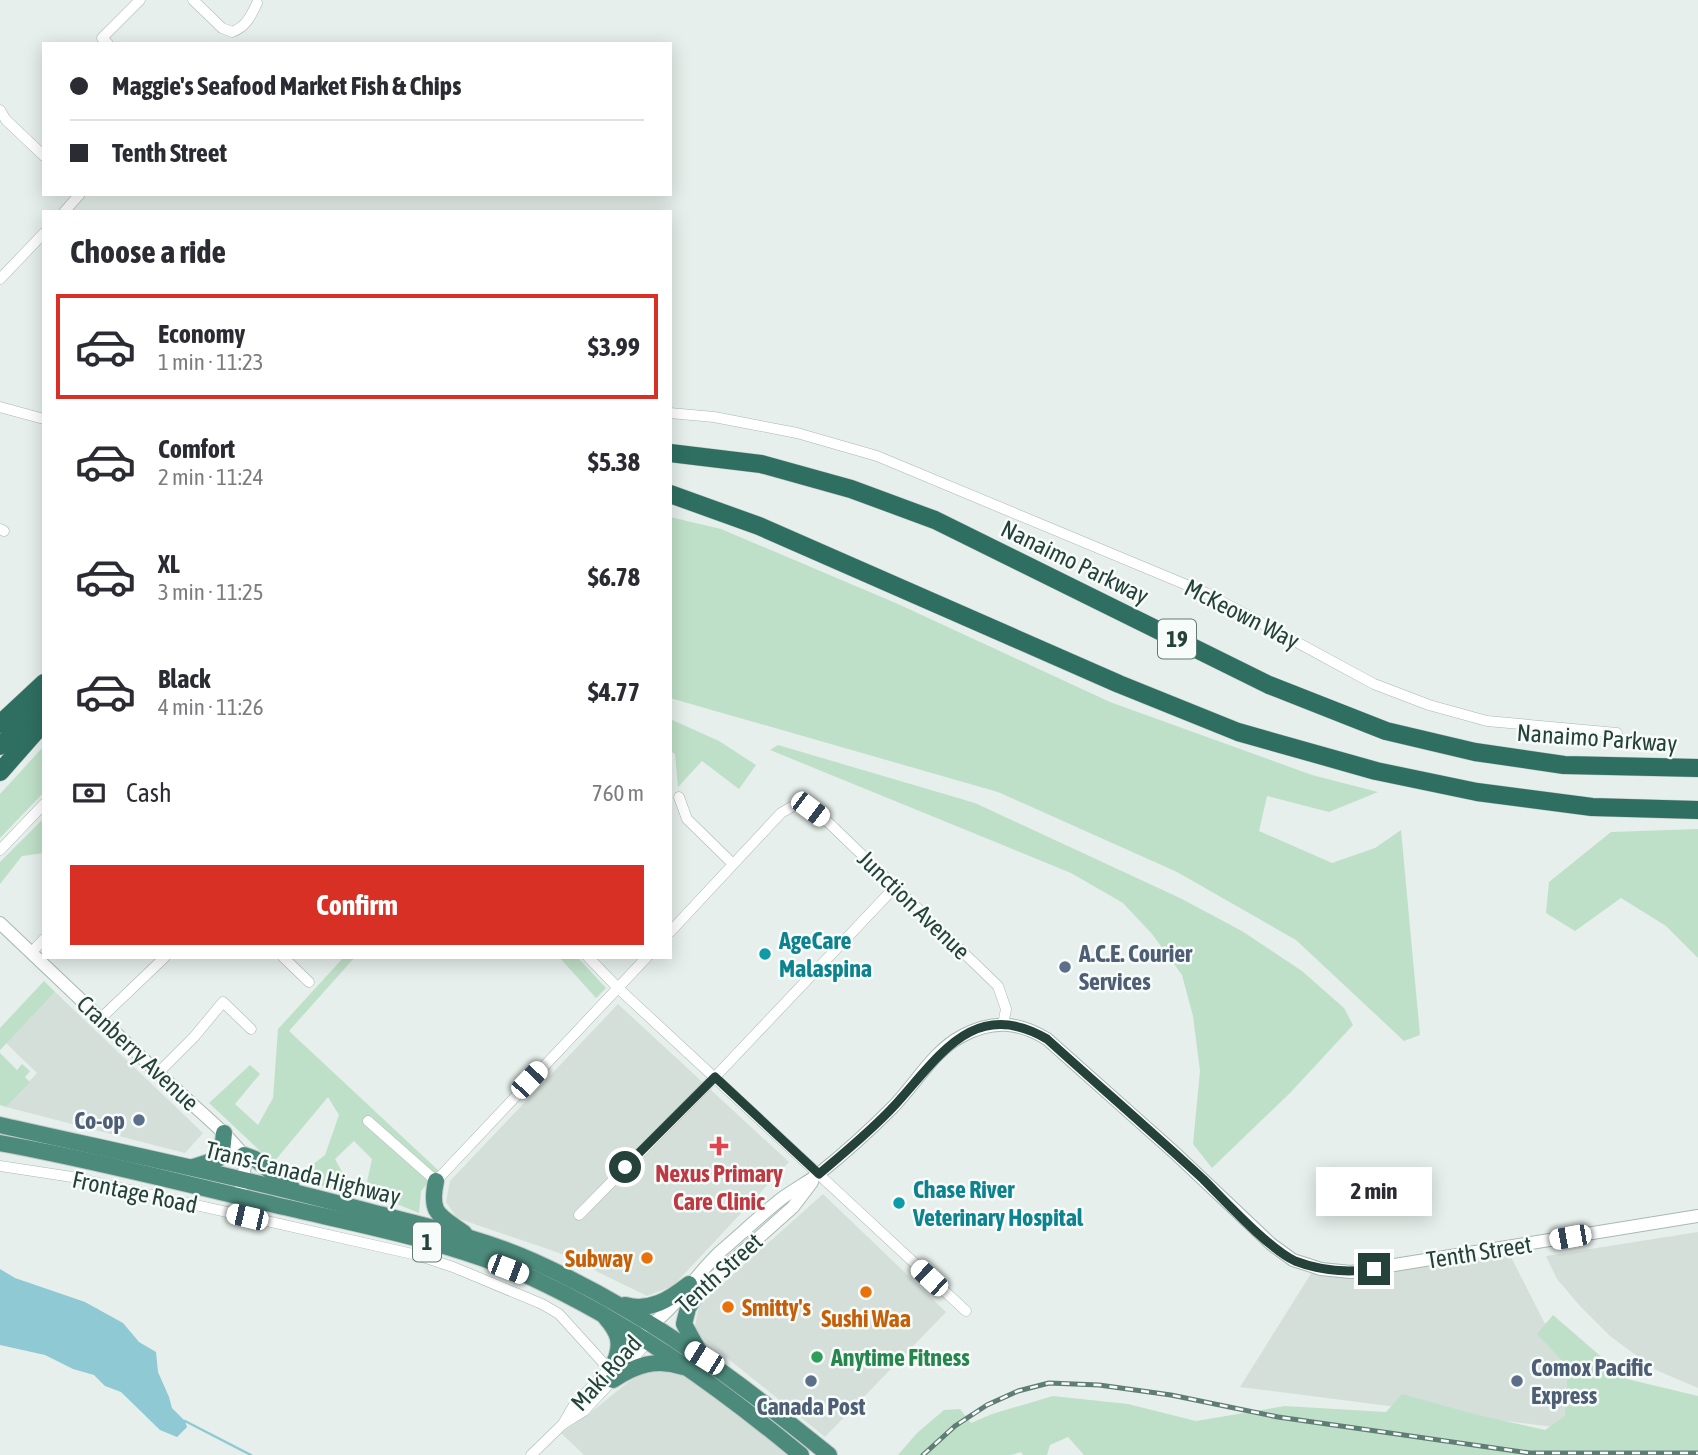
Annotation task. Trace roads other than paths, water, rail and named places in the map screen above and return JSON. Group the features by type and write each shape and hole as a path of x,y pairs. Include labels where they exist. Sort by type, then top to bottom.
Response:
{"highway":[{"name":"Nanaimo Parkway","path":"672,453 761,464 851,489 935,520 1269,685 1386,731 1475,752 1564,765 1698,768"},
{"path":"672,496 759,526 1119,684 1238,732 1376,771 1477,792 1592,807 1698,810"},
{"path":"0,724 42,685"},
{"path":"0,746 42,707"},
{"path":"0,772 42,724"},
{"name":"Trans-Canada Highway","path":"0,1125 297,1192 472,1239 531,1260 616,1302 656,1327 801,1455"},
{"path":"189,1168 218,1159 222,1152 224,1133"},
{"name":"Trans-Canada Highway","path":"0,1143 239,1196 469,1254 527,1276 644,1339 738,1382 829,1455"},
{"path":"244,1155 255,1159 297,1192"},
{"path":"436,1181 432,1199 438,1214 472,1239"},
{"path":"605,1316 619,1335 620,1348 612,1370 629,1369 649,1363 699,1364 684,1324 694,1288"},
{"path":"616,1302 637,1308 654,1305 694,1288"}],"street":[{"path":"106,42 102,38 139,0"},
{"path":"193,0 222,28 232,32 240,29 248,20 257,3"},
{"path":"0,110 6,120 42,154"},
{"path":"66,210 78,196"},
{"path":"0,279 42,235"},
{"path":"0,407 42,418"},
{"name":"McKeown Way","path":"672,413 714,417 797,433 877,456 1206,593 1374,684 1429,705 1488,721 1540,728 1617,733"},
{"path":"672,930 733,864 687,819 679,797"},
{"name":"Junction Avenue","path":"733,864 781,813 794,805 810,809 829,823 999,986 1006,1009 1003,1025"},
{"path":"0,850 42,806"},
{"path":"579,1214 715,1077 895,887"},
{"name":"Cranberry Avenue","path":"0,923 224,1133 244,1155"},
{"path":"31,953 42,941"},
{"path":"100,1019 163,959"},
{"path":"285,959 309,982"},
{"path":"590,959 965,1311"},
{"path":"368,1122 436,1181 644,959"},
{"path":"158,1073 194,1037 223,1002 251,1029"},
{"name":"Tenth Street","path":"644,1339 679,1300 694,1288 719,1254 783,1198 819,1174 893,1107 945,1047 982,1027 1026,1027 1047,1039 1175,1153 1271,1244 1293,1260 1321,1269 1351,1272 1698,1216"},
{"path":"239,1196 244,1180 244,1155"},
{"name":"Frontage Road","path":"0,1166 72,1177 418,1255 542,1304 559,1314 612,1370"},
{"name":"Maki Road","path":"612,1370 644,1339"},
{"name":"Maki Road","path":"531,1455 563,1424 584,1411 612,1370 644,1339"}],"water":[{"path":"0,1269 15,1278 85,1302 123,1323 139,1342 156,1352 158,1372 172,1408 185,1421 187,1427 177,1437 160,1430 121,1392 105,1386 94,1375 73,1369 45,1355 0,1345"}],"waterway":[{"path":"185,1421 251,1455"}],"railway":[{"path":"923,1455 955,1426 987,1405 1018,1391 1049,1383 1099,1385 1171,1395 1278,1417 1530,1453 1698,1453"}],"place":[{"name":"AgeCare Malaspina","path":"765,954"},
{"name":"A.C.E. Courier Services","path":"1065,967"},
{"name":"Co-op","path":"139,1120"},
{"name":"Nexus Primary Care Clinic","path":"719,1146"},
{"name":"Chase River Veterinary Hospital","path":"899,1203"},
{"name":"Subway","path":"647,1258"},
{"name":"Sushi Waa","path":"866,1292"},
{"name":"Smitty's","path":"728,1307"},
{"name":"Anytime Fitness","path":"817,1357"},
{"name":"Canada Post","path":"811,1381"},
{"name":"Comox Pacific Express","path":"1517,1381"}]}
